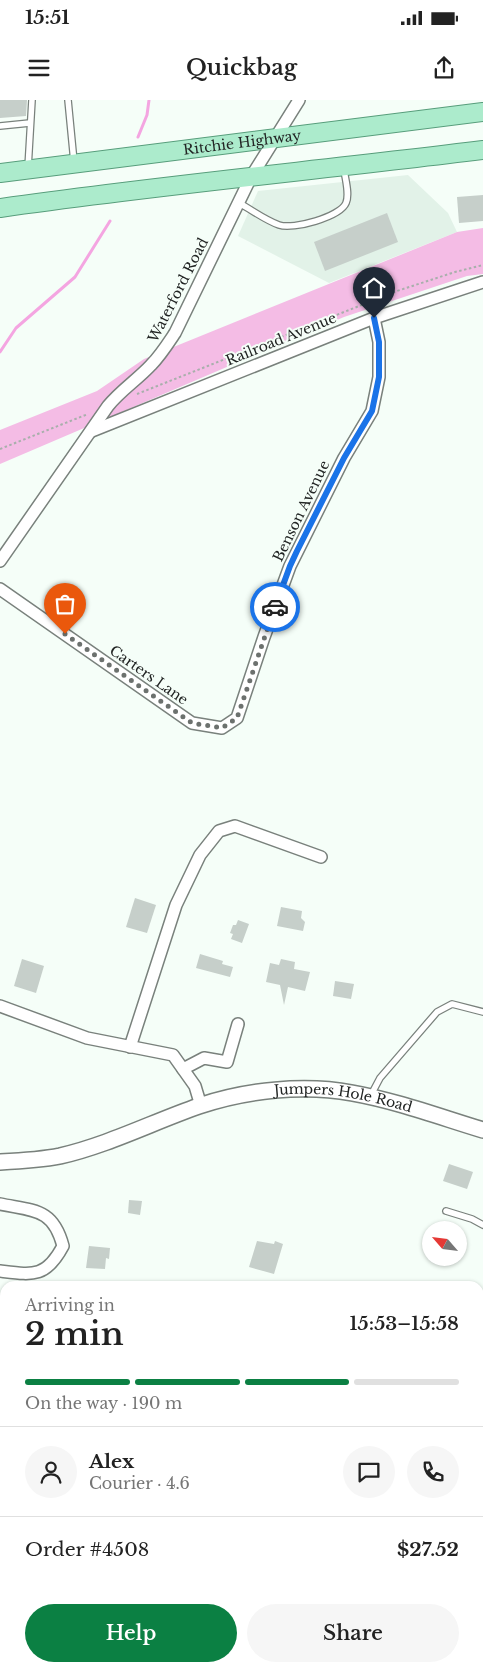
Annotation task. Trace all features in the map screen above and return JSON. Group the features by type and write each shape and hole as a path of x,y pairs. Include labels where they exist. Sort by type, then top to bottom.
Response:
{"main road":[{"name":"Ritchie Highway","path":"0,174 483,112"},
{"path":"0,208 116,192 483,150"},
{"name":"Jumpers Hole Road","path":"0,1162 60,1156 92,1147 201,1106 241,1096 295,1088 352,1093 370,1097 483,1130"}],"street":[{"name":"Waterford Road","path":"0,560 108,406 119,392 150,367 166,346 251,177 299,100"},
{"name":"Railroad Avenue","path":"92,431 374,318 483,282"},
{"name":"Benson Avenue","path":"237,718 290,566 344,458 372,411 379,377 379,342 374,318"},
{"name":"Carters Lane","path":"0,589 192,723 222,728 237,718"},
{"path":"130,1047 176,905 200,855 219,831 235,826 321,857"},
{"path":"0,1006 87,1038 173,1055 195,1086 201,1106"},
{"path":"183,1069 204,1058 227,1062 238,1024"},
{"path":"0,1204 38,1212 51,1219 59,1230 63,1246 56,1260 44,1270 28,1274 0,1271"}],"lane":[{"path":"28,170 32,100"},
{"path":"68,100 74,164"},
{"path":"0,126 30,123"},
{"path":"238,203 281,226 295,227 330,216 340,212 348,199 344,167"},
{"path":"370,1097 380,1078 437,1012 452,1004 483,1012"},
{"path":"446,1211 467,1217 483,1225"}],"path":[{"path":"135,395 397,291 483,265"},
{"path":"0,449 108,406"}],"shaded area":[{"path":"408,175 448,213 457,232 329,283 238,236 258,191"},
{"path":"483,228 483,274 467,276 344,317 0,464 0,430 97,391 144,359 457,232"}],"building":[{"path":"0,100 27,100 26,116 0,118"},
{"path":"483,195 483,221 459,223 457,197"},
{"path":"387,213 398,242 325,271 314,242"},
{"path":"135,898 156,905 147,933 126,927"},
{"path":"281,907 302,911 301,918 305,922 303,931 277,926"},
{"path":"238,920 249,924 242,943 231,939 233,934 230,933 233,925 236,925"},
{"path":"200,954 223,961 222,964 233,967 230,977 196,968"},
{"path":"22,959 44,966 36,993 14,986"},
{"path":"281,959 295,962 294,969 310,972 305,991 288,987 284,1005 280,985 266,982 270,963 279,965"},
{"path":"335,981 354,984 351,999 333,996"},
{"path":"449,1164 473,1172 467,1189 443,1181"},
{"path":"129,1200 142,1201 140,1215 128,1213"},
{"path":"257,1241 274,1244 275,1241 283,1244 274,1274 249,1267"},
{"path":"89,1246 110,1248 109,1259 106,1258 105,1269 86,1268"}],"waterway":[{"path":"138,137 147,115 149,100"},
{"path":"0,352 16,328 75,277 110,221"}],"way so far":[{"path":"65,634 192,723 222,728 237,718 275,607"}],"route":[{"path":"275,607 297,551 344,458 372,411 379,377 379,342 374,318"}]}
